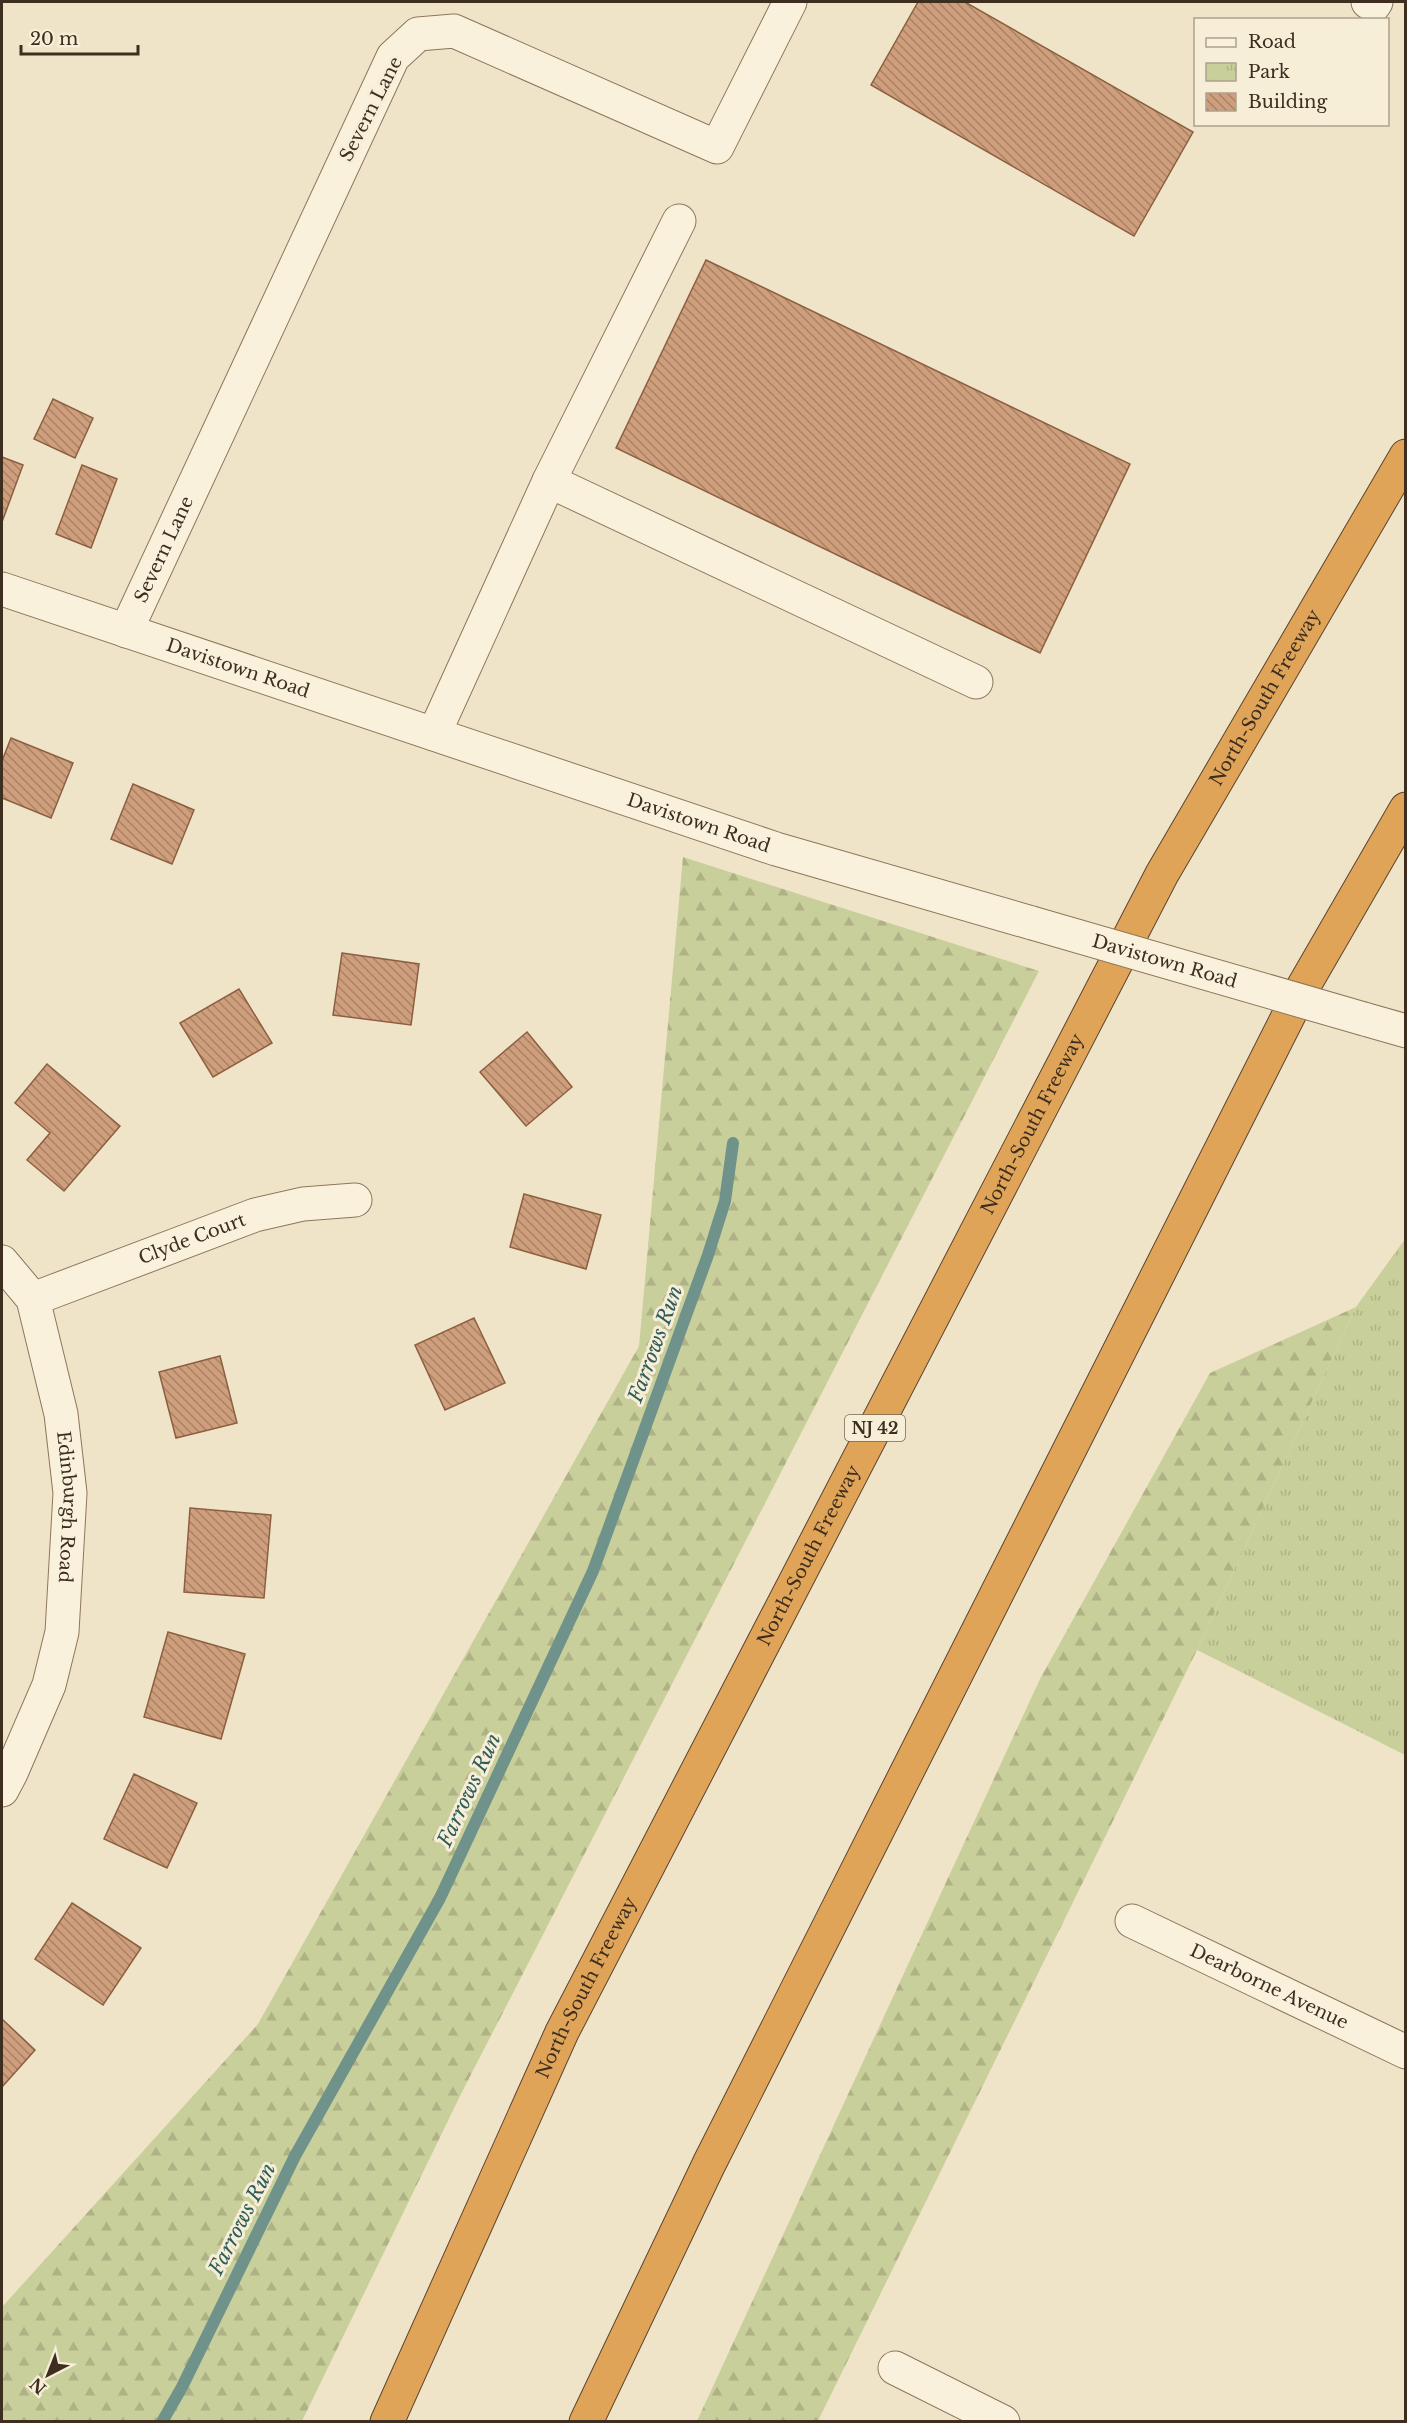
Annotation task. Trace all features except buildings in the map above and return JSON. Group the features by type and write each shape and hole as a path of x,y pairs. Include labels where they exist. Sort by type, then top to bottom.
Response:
{"highway":[{"name":"North-South Freeway","path":"387,2421 562,2032 1162,874 1406,456"},
{"path":"586,2421 709,2163 1297,999 1406,809"}],"street":[{"name":"Severn Lane","path":"126,631 393,57 418,34 454,31 717,147 790,2"},
{"path":"434,734 549,481 679,221"},
{"path":"549,481 976,682"},
{"name":"Davistown Road","path":"2,589 776,849 1406,1031"},
{"name":"Clyde Court","path":"33,1299 255,1215 303,1204 355,1200"},
{"name":"Edinburgh Road","path":"2,1262 33,1299 61,1413 70,1493 62,1632 49,1685 2,1790"},
{"name":"Dearborne Avenue","path":"1132,1921 1406,2052"},
{"path":"895,2368 1003,2421"}],"green space":[{"path":"683,857 1039,971 462,2092 302,2421 2,2421 2,2307 258,2024 639,1346"},
{"path":"1405,1239 1405,1755 1197,1650 1356,1307"},
{"path":"1356,1307 1197,1650 818,2421 697,2421 1040,1679 1210,1373"}],"waterway":[{"name":"Farrows Run","path":"162,2422 182,2387 295,2156 440,1898 593,1571 708,1255 725,1201 733,1143"}]}
